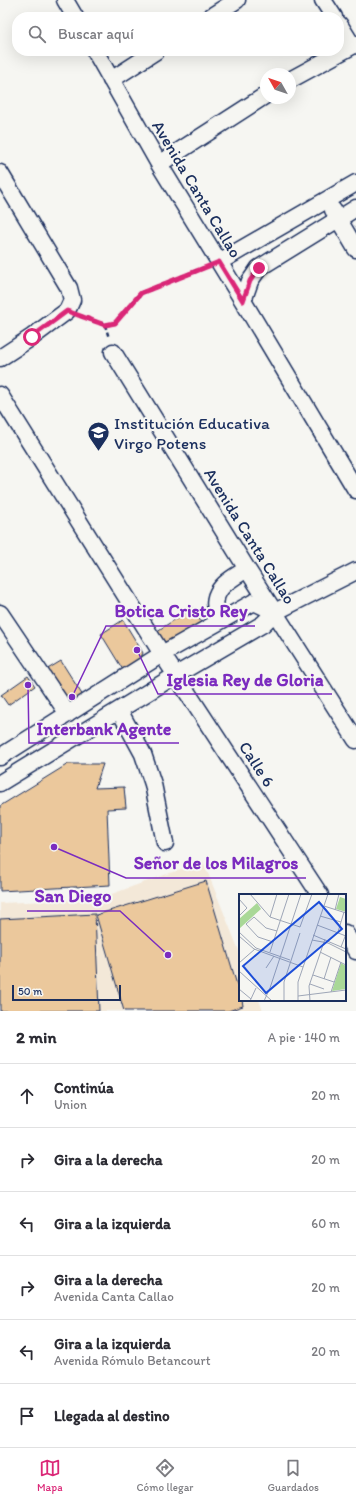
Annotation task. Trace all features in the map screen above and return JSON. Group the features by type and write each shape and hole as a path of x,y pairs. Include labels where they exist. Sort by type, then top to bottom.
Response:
{"street":[{"path":"65,0 72,12"},
{"path":"218,12 236,0"},
{"path":"323,0 331,12"},
{"path":"344,31 354,44 344,50"},
{"name":"Avenida Canta Callao","path":"98,56 159,164 356,490"},
{"path":"111,80 148,56"},
{"path":"296,77 333,56"},
{"path":"159,164 260,99"},
{"path":"0,173 69,288 72,300 67,311 0,358"},
{"path":"219,262 356,183"},
{"path":"328,200 338,220 356,249"},
{"path":"243,301 250,281 259,268 356,208"},
{"name":"Avenida Canta Callao","path":"113,352 263,595 356,740"},
{"name":"Calle 6","path":"0,395 162,654 319,894"},
{"path":"220,620 215,611 217,594 226,582 247,569"},
{"path":"0,783 176,675 263,624 275,612 356,571"},
{"path":"0,757 162,654 254,602 275,612"},
{"path":"2,619 68,714"},
{"path":"120,710 143,754 153,784 166,843"},
{"path":"346,935 356,950"}],"path":[{"path":"67,311 105,325 115,323 141,293 219,262"}],"shaded area":[{"path":"203,861 239,951 239,1001 259,1001 263,1011 0,1011 0,903 98,899"}],"building":[{"path":"193,608 201,622 162,646 154,633"},
{"path":"123,620 143,653 140,659 123,670 101,634"},
{"path":"61,661 83,696 67,706 46,670"},
{"path":"28,676 35,686 8,705 1,695"},
{"path":"68,764 103,764 95,788 124,787 126,808 107,809 110,885 0,891 0,806"},
{"path":"206,881 239,992 239,1001 242,1001 243,1006 228,1011 124,1011 96,915"},
{"path":"95,914 99,1011 0,1011 0,919"}],"place":[{"name":"Institución Educativa Virgo Potens","path":"99,452"},
{"name":"Iglesia Rey de Gloria","path":"137,650"},
{"name":"Interbank Agente","path":"28,685"},
{"name":"Botica Cristo Rey","path":"72,697"},
{"name":"Señor de los Milagros","path":"54,847"},
{"name":"San Diego","path":"168,955"}],"route":[{"path":"32,337 67,311 105,325 115,323 141,293 219,262 243,301 250,281 259,268"}]}
